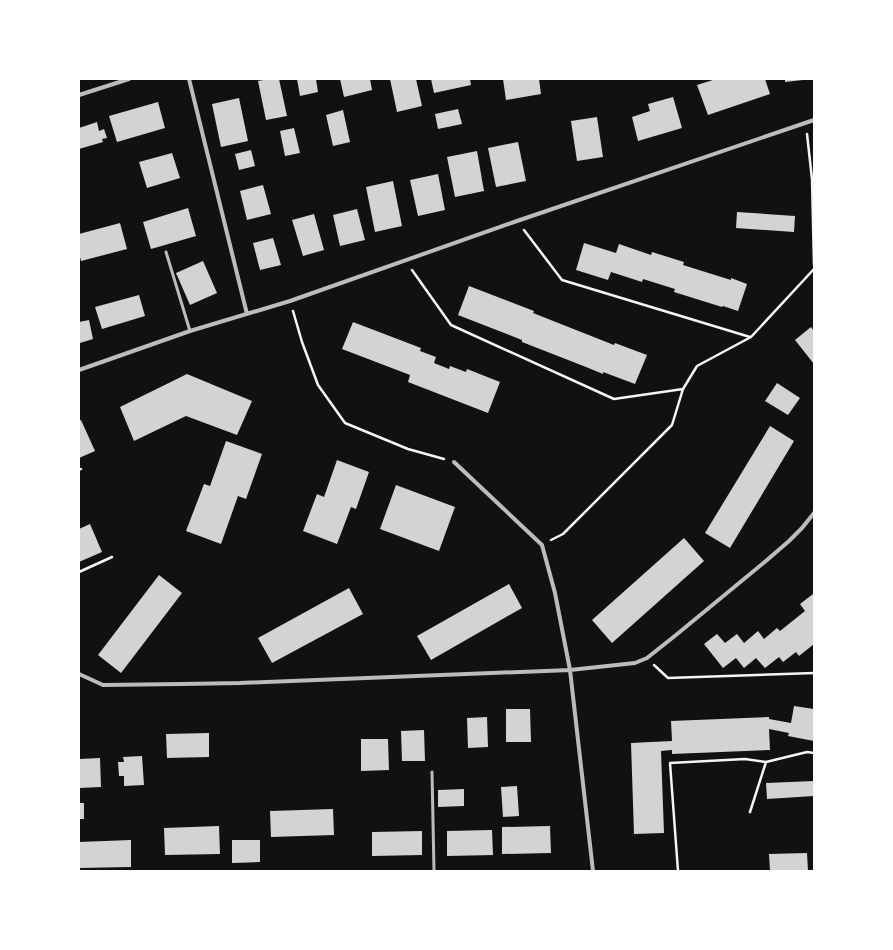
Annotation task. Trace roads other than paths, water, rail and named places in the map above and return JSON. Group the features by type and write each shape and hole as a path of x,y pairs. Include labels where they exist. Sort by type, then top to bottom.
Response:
{"street":[{"path":"79,95 129,79"},
{"path":"188,79 247,314"},
{"path":"79,370 190,332 290,301 405,259 814,120"},
{"path":"454,462 542,546 555,593 570,670 593,871"},
{"path":"79,674 103,685 240,683 570,670 634,662 647,658 767,560 798,532 814,513"}],"lane":[{"path":"166,252 190,332"},
{"path":"432,772 434,871"}]}
